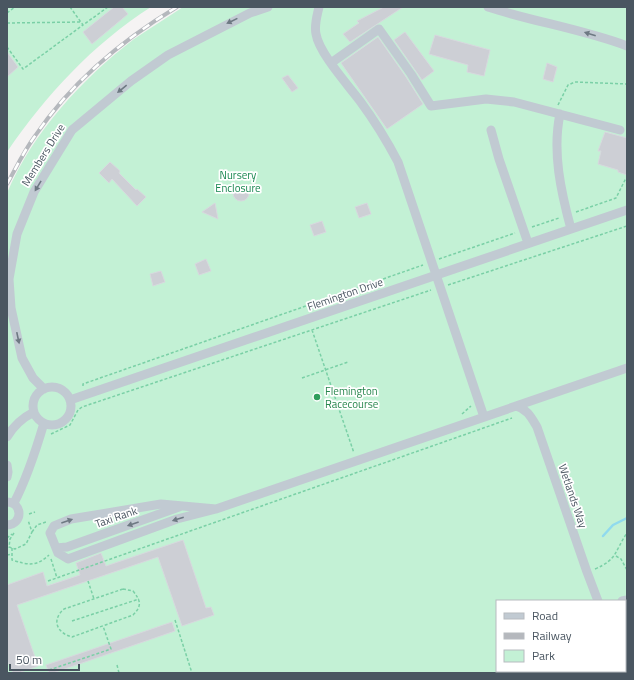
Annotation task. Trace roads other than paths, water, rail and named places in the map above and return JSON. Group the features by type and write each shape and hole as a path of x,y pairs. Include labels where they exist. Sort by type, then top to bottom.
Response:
{"lane":[{"name":"Members Drive","path":"44,389 33,378 22,358 11,308 8,279 18,234 34,192 72,130 131,81 168,54 250,13 268,7"},
{"path":"320,7 316,17 316,34 319,43 331,63 389,145 398,162 484,417"},
{"path":"488,7 581,31 627,46"},
{"path":"331,63 379,29 411,74 431,106 486,99 514,102 620,130"},
{"path":"557,113 557,152 561,183 571,229"},
{"path":"491,130 499,159 528,244"},
{"name":"Flemington Drive","path":"70,400 627,210"},
{"path":"216,509 161,504 71,519 54,526 50,533 51,551 68,559 178,519 216,509 627,368"},
{"path":"57,387 62,390 70,400 71,410 65,419 55,424 40,420 34,412 34,401 36,396 44,389 57,387"},
{"name":"Wetlands Way","path":"516,406 524,408 537,427 598,600"},
{"path":"7,437 10,431 23,418 34,412"},
{"path":"7,526 13,524 19,518 19,510 11,502 22,487 38,444 44,422"},
{"path":"7,465 7,477"},
{"name":"Taxi Rank","path":"51,551 67,547 183,506"}],"waterway":[{"path":"603,536 613,525 627,518"}],"railway":[{"path":"7,184 35,136 49,117 81,81 117,48 177,7"}],"place":[{"name":"Flemington Racecourse","path":"317,397"}],"park label":[{"name":"Nursery Enclosure","path":"238,181"}]}
